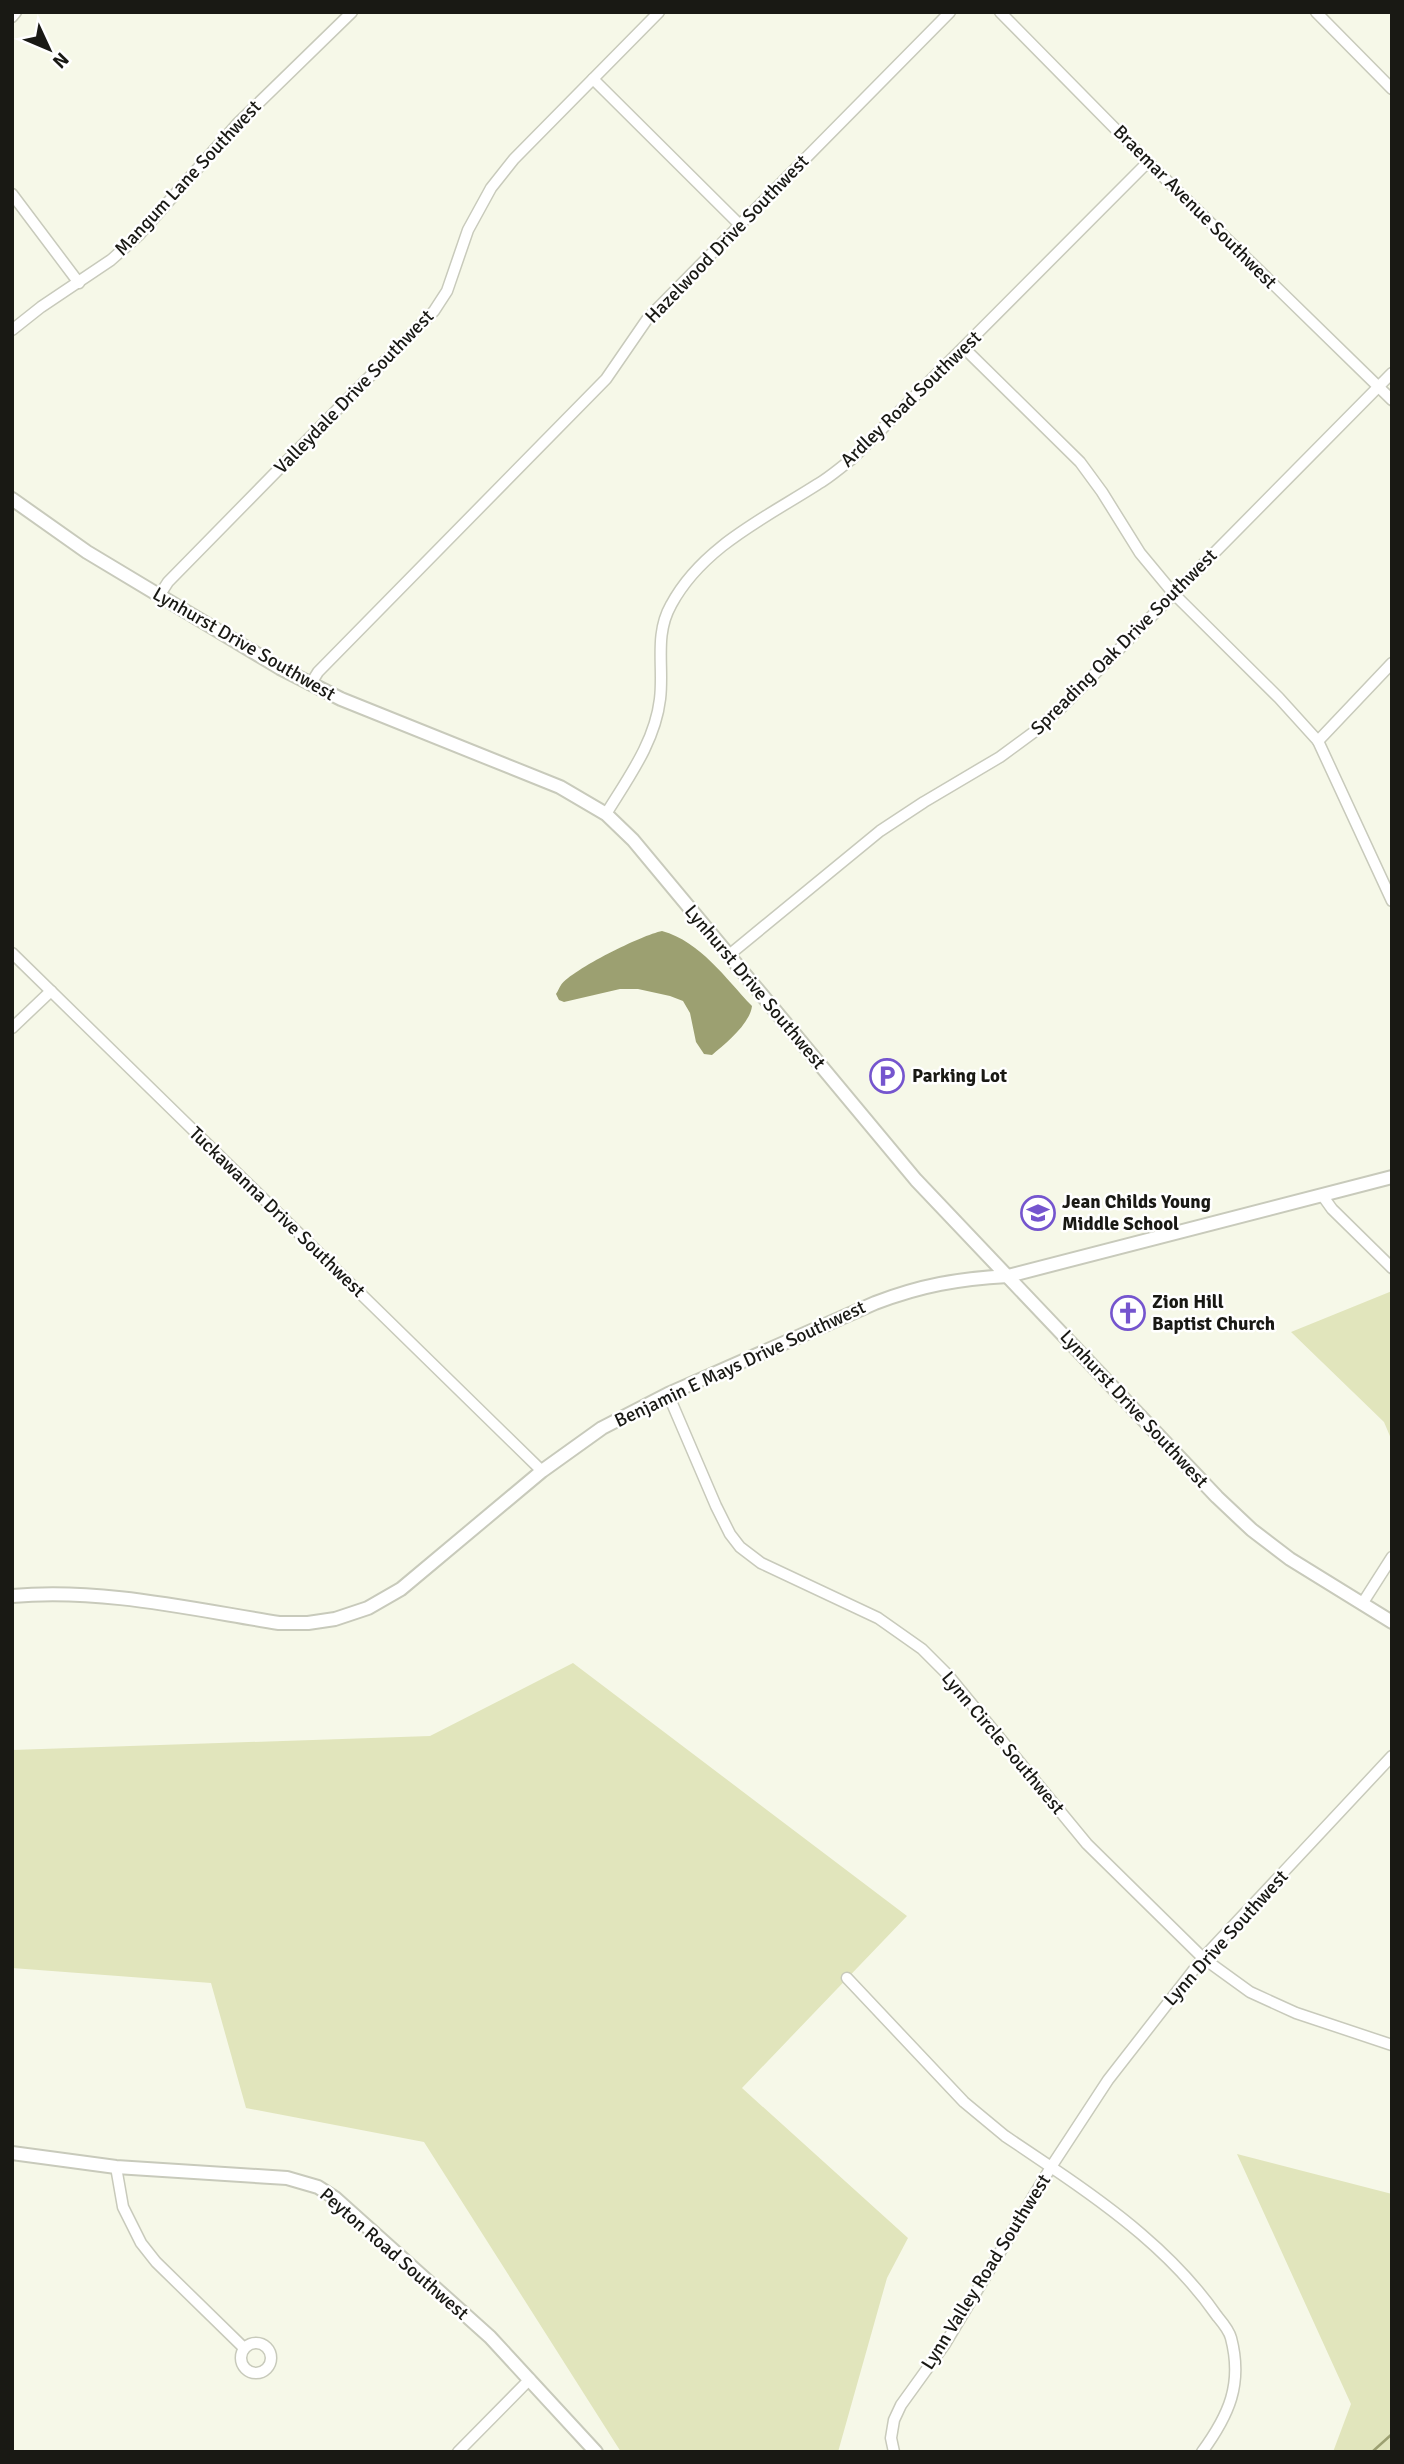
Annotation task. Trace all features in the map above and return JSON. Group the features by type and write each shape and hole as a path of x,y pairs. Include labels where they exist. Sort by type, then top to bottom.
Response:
{"street":[{"path":"12,17 16,12"},
{"name":"Mangum Lane Southwest","path":"12,330 111,260 139,235 237,124 352,12"},
{"name":"Valleydale Drive Southwest","path":"159,596 168,582 434,311 447,291 468,230 491,188 514,159 659,12"},
{"name":"Hazelwood Drive Southwest","path":"310,685 318,672 606,379 648,318 950,12"},
{"name":"Braemar Avenue Southwest","path":"1000,12 1148,162 1392,400"},
{"path":"1317,12 1392,89"},
{"path":"593,79 740,225"},
{"name":"Ardley Road Southwest","path":"606,814 643,753 653,731 660,698 661,631 669,607 685,582 743,530 819,484 852,459 1148,162"},
{"path":"12,194 79,282"},
{"path":"964,348 1080,462 1140,553 1174,594 1279,698 1318,741 1392,901"},
{"name":"Spreading Oak Drive Southwest","path":"729,955 880,831 1034,733 1392,373"},
{"name":"Lynhurst Drive Southwest","path":"12,499 87,552 310,685 561,787 606,814 633,840 916,1180 1234,1513 1290,1559 1392,1622"},
{"path":"1318,741 1392,663"},
{"name":"Tuckawanna Drive Southwest","path":"12,953 542,1471"},
{"path":"12,1028 51,991"},
{"name":"Benjamin E Mays Drive Southwest","path":"12,1596 57,1592 103,1595 279,1623 335,1619 368,1608 401,1589 542,1471 602,1428 668,1394 875,1303 946,1281 1008,1276 1392,1177"},
{"path":"1322,1195 1332,1209 1392,1268"},
{"name":"Lynn Circle Southwest","path":"668,1394 716,1506 740,1547 761,1563 878,1618 922,1649 947,1674 1087,1843 1203,1958 1250,1992 1284,2008 1392,2045"},
{"path":"1362,1604 1392,1557"},
{"name":"Lynn Drive Southwest","path":"1051,2167 1108,2080 1203,1958 1392,1756"},
{"name":"Lynn Valley Road Southwest","path":"847,1978 964,2102 1005,2136 1107,2206 1164,2256 1203,2297 1231,2335 1236,2370 1232,2399 1221,2426 1202,2452"},
{"name":"Peyton Road Southwest","path":"12,2153 116,2167 286,2178 318,2187 335,2198 490,2337 596,2452"},
{"path":"116,2167 123,2207 141,2243 156,2262 244,2348"},
{"name":"Lynn Valley Road Southwest","path":"894,2452 893,2429 901,2405 945,2344 1051,2167"},
{"path":"457,2452 530,2379"}],"shaded area":[{"path":"662,931 689,943 700,952 752,1006 742,1027 712,1055 704,1054 696,1042 690,1013 683,1001 638,989 620,989 564,1002 559,1000 556,994 561,985 579,970 639,939"},
{"path":"1392,1291 1392,1441 1384,1422 1291,1332"},
{"path":"573,1663 907,1916 742,2088 908,2238 887,2278 838,2452 621,2452 424,2142 246,2108 211,1983 12,1968 12,1750 430,1736"},
{"path":"1237,2154 1392,2194 1392,2452 1333,2452 1351,2404"}],"waterway":[{"path":"1372,2452 1392,2434"}],"place":[{"name":"Parking Lot","path":"887,1076"},
{"name":"Jean Childs Young Middle School","path":"1038,1213"},
{"name":"Zion Hill Baptist Church","path":"1128,1313"}]}
